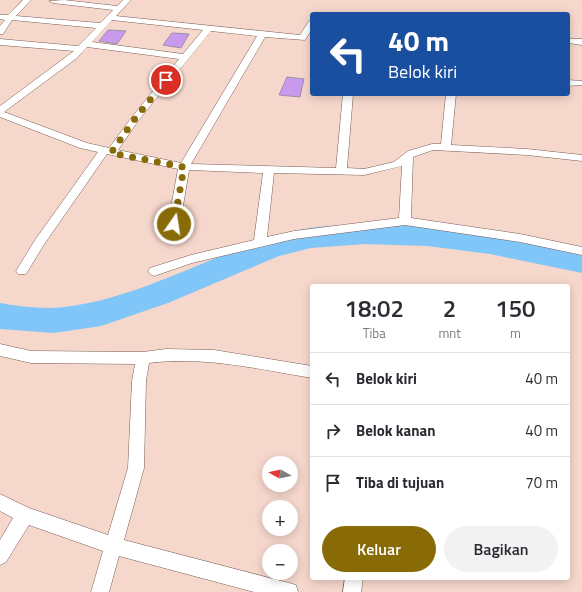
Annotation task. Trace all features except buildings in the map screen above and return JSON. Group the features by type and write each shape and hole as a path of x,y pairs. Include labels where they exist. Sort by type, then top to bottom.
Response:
{"street":[{"path":"0,32 10,18 27,0"},
{"path":"0,112 49,76 83,46 127,0"},
{"path":"53,1 120,9"},
{"path":"0,17 103,26"},
{"path":"111,18 310,40"},
{"path":"302,38 310,26"},
{"path":"22,272 39,243 107,152 208,29"},
{"path":"174,224 184,167 262,34"},
{"path":"570,41 582,42"},
{"path":"0,42 83,46 186,57"},
{"path":"570,83 579,84"},
{"path":"341,171 348,96"},
{"path":"446,148 451,96"},
{"path":"0,112 84,146 184,167 364,172 398,164 408,156 432,147 528,152 582,158"},
{"path":"405,221 408,156"},
{"path":"260,243 269,170"},
{"path":"154,271 191,259 294,235 405,221 520,238 582,251"},
{"path":"0,350 31,357 143,358 166,355 214,356 310,372"},
{"path":"100,592 136,468 139,381 143,358"},
{"path":"0,502 25,515 114,546 290,592"},
{"path":"0,556 25,515"},
{"path":"352,592 354,580"}],"waterway":[{"path":"0,316 54,320 72,319 101,313 129,305 269,248 297,240 311,238 365,234 427,236 458,239 521,249 582,262"}],"route":[{"path":"166,80 134,120 111,153 184,167 181,192 174,224"}]}
